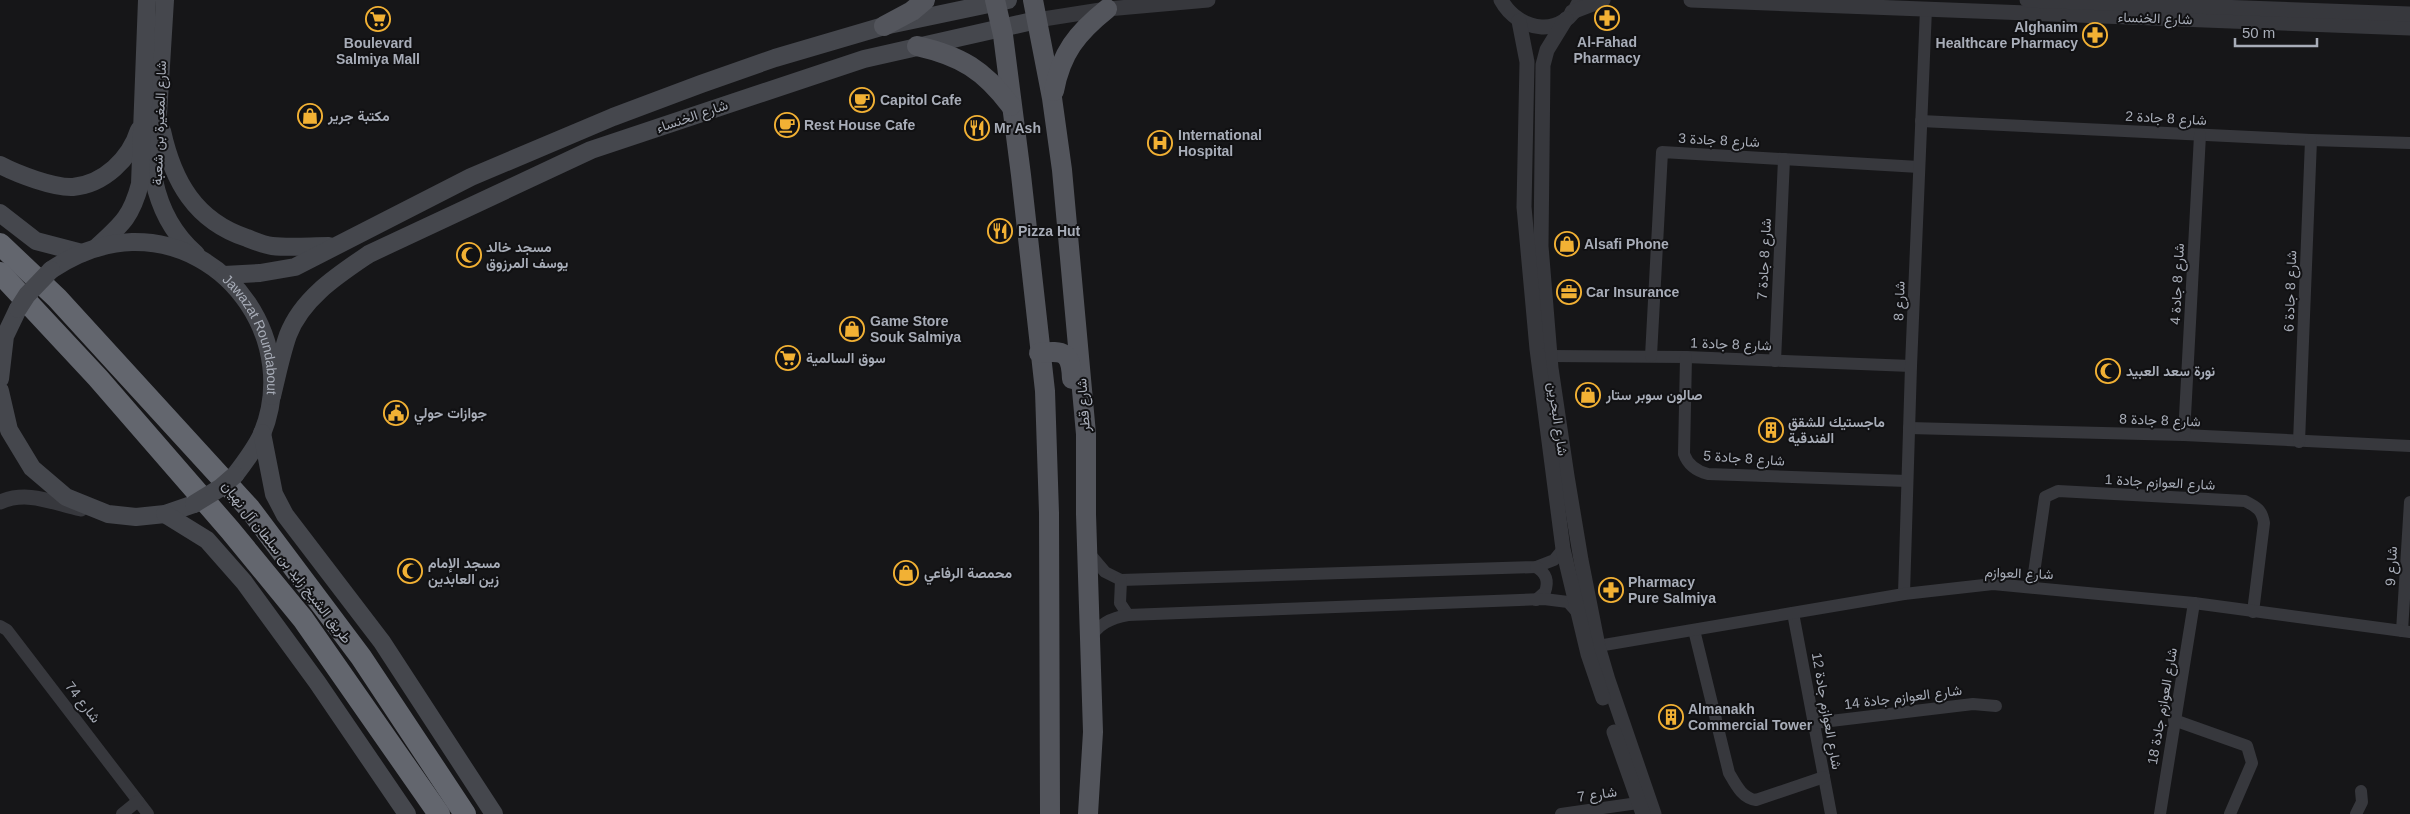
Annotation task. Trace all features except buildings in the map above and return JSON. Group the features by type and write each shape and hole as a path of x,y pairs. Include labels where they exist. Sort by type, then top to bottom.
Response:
{"highway":[{"name":"طريق الشيخ زايد بن سلطان آل نهيان","path":"0,244 58,298 250,510 361,657 465,814"},
{"name":"طريق الشيخ زايد بن سلطان آل نهيان","path":"0,273 98,378 230,530 297,612 439,814"}],"main road":[{"name":"شارع المغيرة بن شعبة","path":"147,0 150,114 154,180 158,199 169,222 184,244 204,260"},
{"name":"شارع المغيرة بن شعبة","path":"89,250 115,231 134,206 140,184 165,0"},
{"path":"884,26 912,12 925,0"},
{"name":"شارع قطر","path":"1033,0 1052,98 1063,180 1086,434 1089,640 1093,732 1088,814"},
{"path":"999,1 1035,292 1045,391 1050,513 1050,814"},
{"name":"شارع الخنساء","path":"224,275 260,274 294,267 471,177 612,117 775,58 884,26 999,1"},
{"path":"1052,98 1058,72 1069,47 1086,26 1108,9"},
{"name":"شارع الخنساء","path":"272,396 288,334 300,315 315,294 369,254 591,150 783,84 864,59 1037,20"},
{"path":"917,46 946,52 972,66 995,84 1012,108"},
{"path":"0,165 32,179 72,187 94,182 113,170 125,158 150,114"},
{"path":"150,114 180,185 199,210 229,233 271,246 332,246"},
{"path":"0,212 36,240 89,250"},
{"name":"Jawazat Roundabout","path":"0,378 3,331 27,294 51,270 89,250 133,242 169,246 204,260 224,275 247,300 263,330 272,362 272,396 262,433 250,455 235,475 220,488 194,504 165,514 136,517 108,514 66,497 32,468 9,430 0,391"},
{"path":"1040,353 1060,352 1067,356 1071,364 1074,420 1086,434"},
{"path":"262,433 274,494 285,515 382,642 494,814"},
{"path":"165,514 207,540 244,582 318,682 407,814"}],"street":[{"name":"شارع الخنساء","path":"1037,20 1108,9 1208,0"},
{"path":"1490,0 1504,5 1519,21 1530,26 1542,27 1573,10 1603,0"},
{"name":"شارع الخنساء","path":"1691,0 2410,28"},
{"name":"شارع الخنساء","path":"2028,0 2200,3 2410,14"},
{"name":"شارع 8","path":"1904,594 1911,366 1926,9"},
{"name":"شارع البحرين","path":"1573,10 1547,50 1543,65 1541,246 1550,356 1579,551 1598,646 1654,814"},
{"name":"شارع البحرين","path":"1519,21 1527,62 1524,207 1528,270 1563,549 1588,654 1640,808"},
{"name":"شارع 8 جادة 2","path":"1921,121 2410,143"},
{"name":"شارع 8 جادة 4","path":"2184,435 2200,135"},
{"name":"شارع 8 جادة 6","path":"2299,442 2311,140"},
{"name":"شارع 8 جادة 3","path":"1651,356 1662,152 1919,167"},
{"name":"شارع 8 جادة 7","path":"1775,360 1784,159"},
{"name":"شارع 8 جادة 1","path":"1550,356 1651,356 1911,366"},
{"name":"شارع 8 جادة 5","path":"1686,357 1684,454 1695,470 1708,474 1908,481"},
{"name":"شارع 8 جادة 8","path":"1909,428 2184,435 2410,446"},
{"name":"شارع العوازم جادة 1","path":"2032,587 2045,497 2051,493 2058,491 2245,501 2258,508 2262,513 2264,523 2253,612"},
{"path":"0,502 18,497 30,497 108,514"},
{"name":"شارع 9","path":"2406,631 2410,502"},
{"path":"1087,549 1098,566 1113,577 1121,580 1536,567 1554,560 1563,549"},
{"path":"1536,567 1545,574 1547,586 1541,597 1536,600"},
{"path":"1121,580 1120,603 1128,615"},
{"name":"شارع العوازم","path":"1598,646 1904,594 1993,584 2194,603 2406,631"},
{"path":"1089,640 1096,629 1106,621 1128,615 1552,599 1568,602 1576,610"},
{"name":"شارع العوازم جادة 18","path":"2160,814 2194,603"},
{"name":"شارع العوازم جادة 12","path":"1794,613 1831,814"},
{"name":"شارع 74","path":"0,626 13,637 95,742 148,814"},
{"path":"1694,630 1729,773 1739,790 1750,799 1756,800 1824,777"},
{"name":"شارع العوازم جادة 14","path":"1814,723 1973,704 1996,706"},
{"path":"2174,720 2247,746 2252,763 2230,814"},
{"path":"2356,814 2362,802 2361,791"},
{"path":"122,814 138,802"},
{"name":"شارع 7","path":"1561,814 1640,808"}],"place":[{"name":"Al-Fahad Pharmacy","path":"1607,18"},
{"name":"Boulevard Salmiya Mall","path":"378,19"},
{"name":"Alghanim Healthcare Pharmacy","path":"2095,35"},
{"name":"Capitol Cafe","path":"862,100"},
{"name":"مكتبة جرير","path":"310,116"},
{"name":"Rest House Cafe","path":"787,125"},
{"name":"Mr Ash","path":"977,128"},
{"name":"International Hospital","path":"1160,143"},
{"name":"Pizza Hut","path":"1000,231"},
{"name":"Alsafi Phone","path":"1567,244"},
{"name":"مسجد خالد يوسف المرزوق","path":"469,255"},
{"name":"Car Insurance","path":"1569,292"},
{"name":"Game Store Souk Salmiya","path":"852,329"},
{"name":"سوق السالمية","path":"788,358"},
{"name":"نورة سعد العبيد","path":"2108,371"},
{"name":"صالون سوبر ستار","path":"1588,395"},
{"name":"جوازات حولي","path":"396,413"},
{"name":"ماجستيك للشقق الفندقية","path":"1771,430"},
{"name":"مسجد الإمام زين العابدين","path":"410,571"},
{"name":"محمصة الرفاعي","path":"906,573"},
{"name":"Pharmacy Pure Salmiya","path":"1611,590"},
{"name":"Almanakh Commercial Tower","path":"1671,717"}]}
